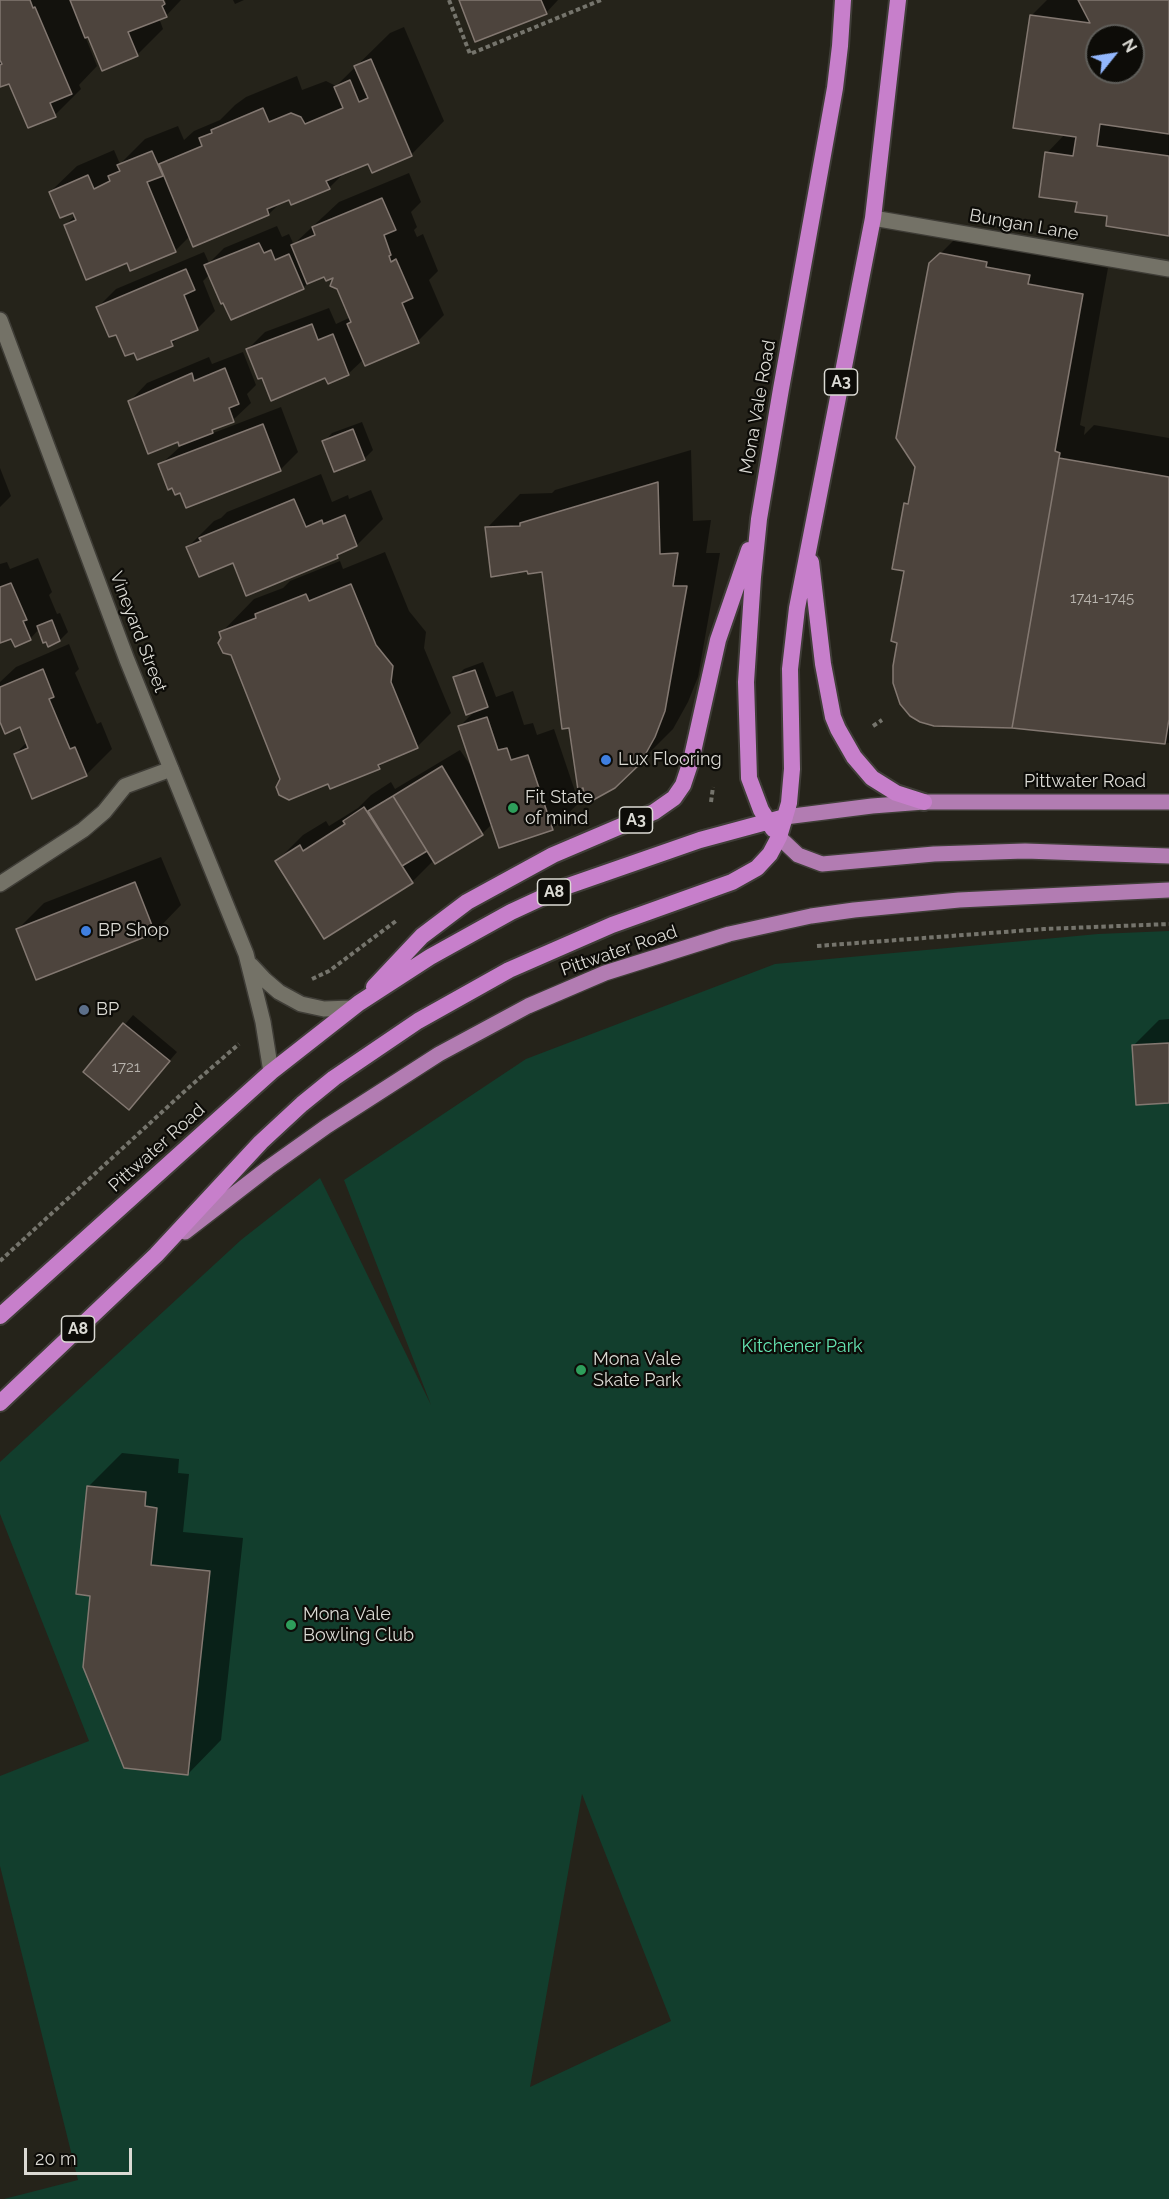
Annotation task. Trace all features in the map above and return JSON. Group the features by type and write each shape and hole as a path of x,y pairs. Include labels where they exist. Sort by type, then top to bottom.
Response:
{"highway":[{"name":"Mona Vale Road","path":"767,821 752,789 747,745 746,682 753,577 759,519 835,88 843,0"},
{"name":"A3","path":"785,817 792,769 790,669 797,608 873,218 898,0"},
{"name":"A3","path":"356,1005 422,936 467,902 553,855 654,812 678,794 691,761 718,640 759,519"},
{"path":"809,547 823,664 833,717 840,736 872,778 896,793 924,802"},
{"name":"Pittwater Road","path":"0,1316 271,1072 356,1005 466,936 565,887 664,851 785,817 779,837 770,854 750,872 699,895 612,925 509,970 418,1021 334,1078 261,1142 156,1255 0,1403"},
{"path":"767,821 779,837"}],"main road":[{"name":"Pittwater Road","path":"785,817 924,802 1169,802"},
{"path":"779,837 798,855 822,864 934,854 1025,851 1169,856"},
{"name":"Pittwater Road","path":"156,1255 268,1168 439,1054 517,1011 605,973 729,934 832,913 959,900 1169,890"}],"street":[{"name":"Bungan Lane","path":"873,218 1169,269"},
{"name":"Vineyard Street","path":"0,320 127,660 246,954 263,1022 271,1072"},
{"path":"0,884 83,830 104,812 125,786 171,769"},
{"name":"Vineyard Street","path":"246,954 256,971 287,997 314,1007 356,1005"}],"path":[{"path":"449,0 471,54 601,0"},
{"path":"873,726 882,720"},
{"path":"711,802 713,784"},
{"path":"817,946 1044,928 1169,924"}],"green space":[{"name":"Kitchener Park","path":"1169,931 1169,2199 4,2199 78,2180 0,1866 0,1776 89,1741 0,1514 0,1462 241,1240 320,1178 431,1405 344,1180 526,1059 775,964 1098,934","holes":["582,1794 671,2021 530,2087"]}],"building":[{"path":"0,0 30,0 72,94 50,103 56,117 28,128 9,84 0,87 0,65 2,64 0,60"},
{"path":"70,0 163,0 165,4 162,6 167,17 128,32 138,56 102,71 88,37 85,38"},
{"path":"459,0 541,0 547,14 475,42"},
{"path":"1078,0 1169,0 1169,134 1100,124 1097,146 1169,156 1169,236 1106,226 1107,216 1075,212 1077,202 1039,197 1045,152 1073,156 1076,137 1013,128 1030,15 1090,23"},
{"path":"371,59 412,156 372,173 368,164 326,181 330,189 291,205 289,200 267,209 269,215 193,247 159,164 202,146 199,138 212,133 211,130 263,108 269,122 291,113 301,117 305,124 343,108 334,87 350,80 359,102 368,98 354,66"},
{"path":"152,151 163,176 147,182 176,252 130,271 127,263 86,280 64,225 76,220 73,213 60,218 49,192 88,175 94,189 110,181 108,176 120,171 117,165"},
{"path":"382,198 396,230 384,235 391,255 389,256 391,262 396,259 413,298 402,303 419,343 365,366 347,324 351,322 337,289 330,286 333,278 326,281 324,277 307,284 291,245 315,235 312,227"},
{"path":"259,243 264,253 271,250 275,260 289,254 304,289 231,320 223,303 221,304 204,265"},
{"path":"940,253 987,262 986,267 1030,275 1028,284 1083,294 1055,451 1060,453 1012,728 934,726 920,722 910,716 900,704 893,683 897,643 891,641 904,571 892,569 904,503 908,504 915,467 896,438 929,263"},
{"path":"186,269 195,290 184,295 198,330 171,341 173,346 137,360 134,353 125,356 116,335 109,337 96,307"},
{"path":"312,324 318,340 333,334 349,375 328,384 325,378 271,401 262,378 258,379 246,349"},
{"path":"225,368 239,404 229,408 234,422 179,446 178,442 148,454 128,401 192,373 194,381"},
{"path":"263,424 281,471 186,508 180,493 175,495 172,488 168,490 158,464"},
{"path":"353,429 365,460 334,472 322,441"},
{"path":"1059,458 1169,477 1169,719 1165,744 1012,728"},
{"path":"658,482 660,554 678,553 673,586 687,586 665,711 655,737 640,764 615,788 586,804 583,788 578,790 569,728 562,729 542,572 528,574 527,571 491,577 485,527 520,526 520,523"},
{"path":"294,499 306,527 322,520 323,524 345,515 357,546 337,555 338,558 246,596 233,563 199,577 186,547 201,541 199,538"},
{"path":"11,583 27,620 23,621 31,640 15,647 11,639 0,643 0,587"},
{"path":"351,584 376,645 393,666 391,682 418,748 378,765 380,769 330,789 328,784 289,800 279,795 276,787 280,779 231,655 223,653 218,643 221,638 219,632 256,618 255,614 306,594 309,601"},
{"path":"52,620 60,641 48,647 46,642 43,643 37,626"},
{"path":"43,669 54,697 49,699 70,749 75,747 87,776 32,799 14,754 28,748 20,727 5,734 0,722 0,687"},
{"path":"475,670 488,707 466,715 453,677"},
{"path":"487,717 498,750 507,748 511,760 528,755 553,830 499,848 458,726"},
{"path":"442,766 483,835 435,864 393,796"},
{"path":"393,796 427,851 402,866 368,811"},
{"path":"364,807 413,883 324,939 275,861 300,845 303,851 345,824 343,821"},
{"name":"BP Shop","path":"135,882 155,933 36,980 16,929"},
{"path":"123,1023 170,1061 129,1110 83,1072"},
{"path":"1169,1043 1169,1103 1136,1105 1132,1045"},
{"path":"87,1486 146,1492 145,1506 157,1508 151,1565 210,1571 188,1775 124,1768 83,1667 90,1596 76,1594"}],"place":[{"name":"Lux Flooring","path":"606,760"},
{"name":"Fit State of mind","path":"513,808"},
{"name":"BP Shop","path":"86,931"},
{"name":"BP","path":"84,1010"},
{"name":"Mona Vale Skate Park","path":"581,1370"},
{"name":"Mona Vale Bowling Club","path":"291,1625"}]}
